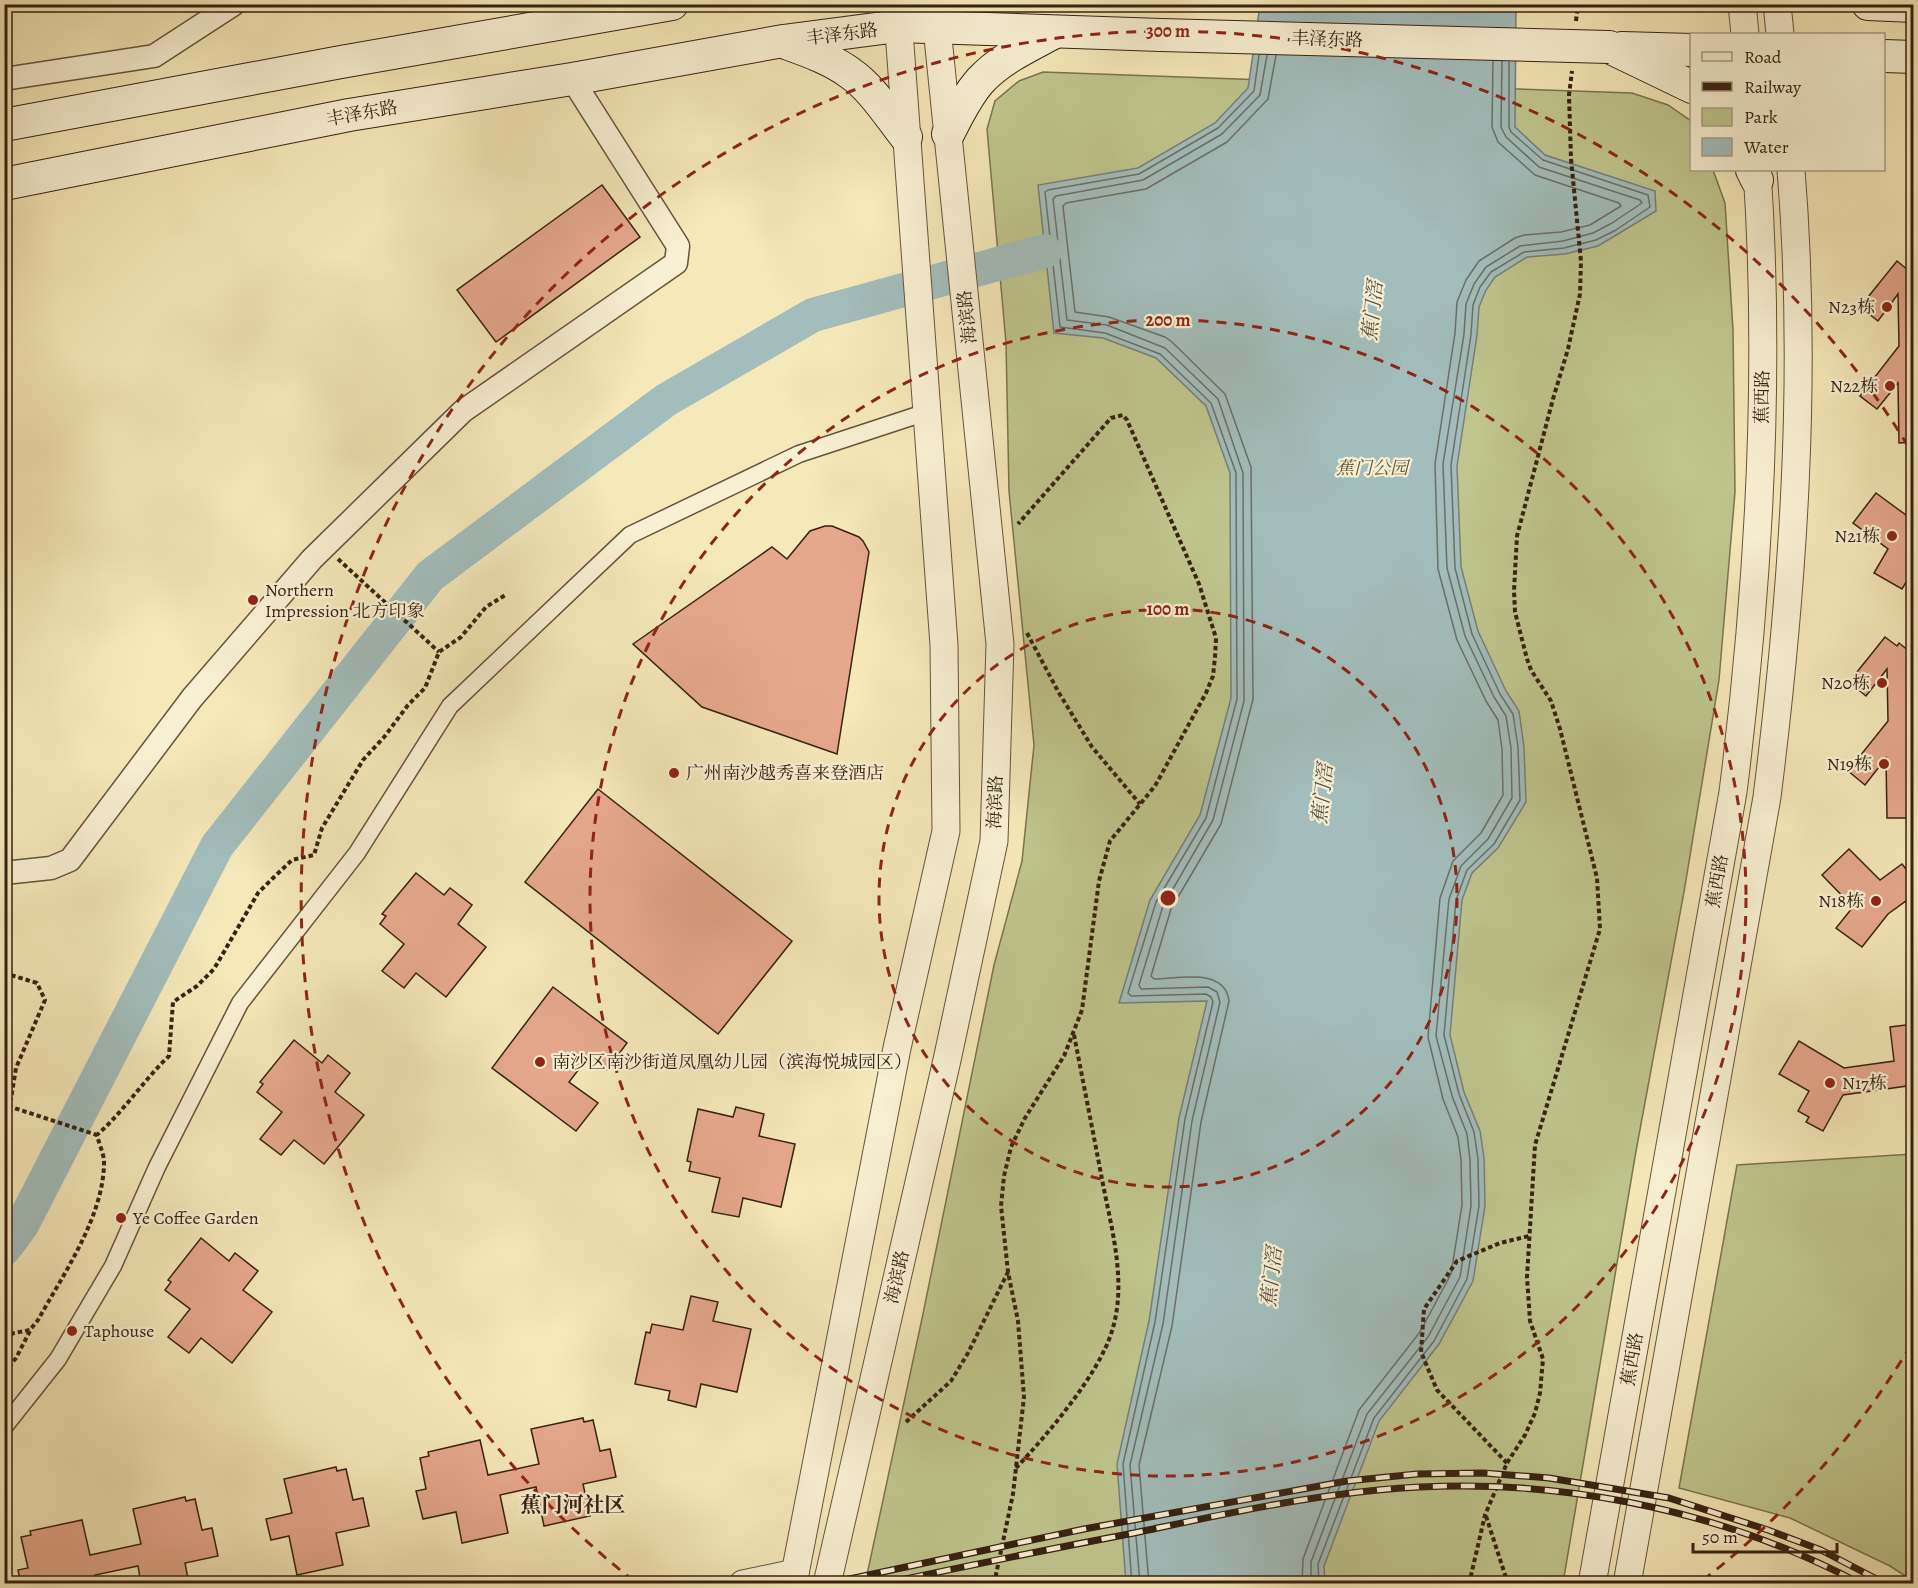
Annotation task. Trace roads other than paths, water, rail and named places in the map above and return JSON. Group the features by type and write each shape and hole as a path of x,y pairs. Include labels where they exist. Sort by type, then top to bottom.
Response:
{"main road":[{"path":"4,125 340,62 672,4"},
{"path":"1868,4 1914,6"},
{"name":"丰泽东路","path":"4,184 349,115 572,79 783,41 897,15 937,16 1055,32 1690,50"},
{"path":"948,134 963,105 981,80 1009,57 1055,32"},
{"path":"783,41 818,54 851,74 879,102 906,137"},
{"path":"1609,47 1690,86"}],"street":[{"path":"4,78 154,56 234,4"},
{"path":"1742,4 1745,33"},
{"path":"1777,4 1780,33"},
{"path":"742,1584 794,1578 897,1048 946,831 944,645 897,15"},
{"name":"海滨路","path":"827,1584 947,1060 994,841 1000,644 937,16"},
{"path":"4,873 51,868 70,861 192,698 324,546 463,411 676,263 678,246 572,79"},
{"name":"蕉西路","path":"1627,1584 1767,797 1778,709 1786,621 1796,444 1796,266 1791,171"},
{"name":"蕉西路","path":"1592,1584 1732,792 1743,705 1758,531 1762,443 1762,311 1755,173"},
{"path":"4,1426 58,1359 113,1266 157,1167 240,1003 357,854 450,706 630,535 799,454 927,412"}],"water":[{"name":"蕉门滘","path":"1516,4 1515,127 1545,155 1655,191 1656,211 1598,246 1565,254 1527,257 1495,277 1486,290 1479,307 1477,335 1457,466 1461,567 1478,631 1506,691 1519,711 1524,747 1526,802 1498,848 1472,873 1462,900 1450,1035 1464,1092 1480,1131 1484,1158 1485,1206 1473,1281 1439,1344 1379,1421 1324,1566 1325,1583 1126,1583 1117,1464 1149,1321 1179,1118 1207,1001 1119,1003 1150,900 1200,815 1231,698 1230,473 1206,406 1156,358 1103,338 1054,333 1038,185 1138,168 1215,123 1248,88 1260,5"}],"waterway":[{"path":"4,1249 22,1225 217,846 430,576 666,400 813,315 1045,251"}],"railway":[{"path":"826,1584 1084,1529 1347,1481 1417,1474 1483,1473 1549,1478 1669,1498 1821,1550 1886,1584"},
{"path":"882,1584 1286,1503 1347,1493 1440,1486 1502,1487 1564,1492 1626,1502 1687,1516 1747,1534 1805,1557 1861,1584"}],"place":[{"name":"N23栋","path":"1887,307"},
{"name":"N22栋","path":"1890,386"},
{"name":"N21栋","path":"1892,536"},
{"name":"Northern Impression 北方印象","path":"253,600"},
{"name":"N20栋","path":"1882,683"},
{"name":"N19栋","path":"1884,764"},
{"name":"广州南沙越秀喜来登酒店","path":"674,773"},
{"name":"N18栋","path":"1876,901"},
{"name":"南沙区南沙街道凤凰幼儿园（滨海悦城园区）","path":"540,1062"},
{"name":"N17栋","path":"1830,1083"},
{"name":"Ye Coffee Garden","path":"121,1218"},
{"name":"Taphouse","path":"72,1331"}],"district":[{"name":"蕉门河社区","path":"573,1505"}],"park label":[{"name":"蕉门公园","path":"1372,468"}]}
